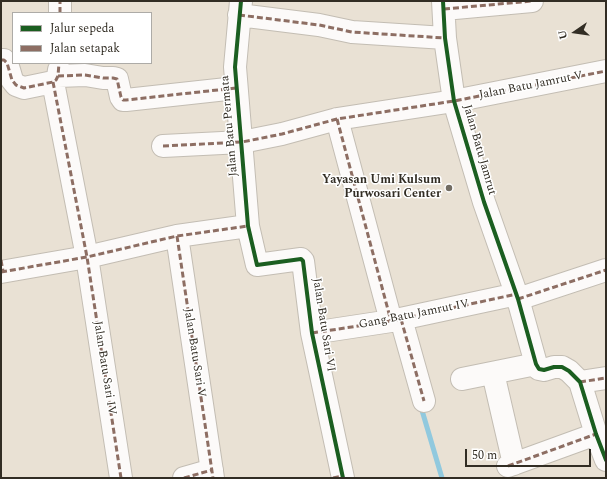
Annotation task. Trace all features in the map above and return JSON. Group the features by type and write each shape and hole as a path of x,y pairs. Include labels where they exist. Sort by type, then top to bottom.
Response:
{"street":[{"path":"60,1 60,12"},
{"path":"444,5 532,1"},
{"name":"Jalan Batu Jamrut","path":"444,5 445,38 454,101 484,202 517,297 536,364"},
{"path":"240,8 352,32 445,38"},
{"name":"Jalan Batu Permata","path":"240,8 236,88 242,142 248,226"},
{"path":"1,60 4,60 7,63 12,80 16,85 24,88 57,74 113,78 117,79 123,100 236,88"},
{"name":"Jalan Batu Jamrut V","path":"163,146 242,142 282,134 337,119 454,101 606,71"},
{"name":"Jalan Batu Sari IV","path":"57,74 121,478"},
{"path":"337,119 396,320 424,401"},
{"path":"2,268 87,257 177,236 248,226"},
{"name":"Jalan Batu Sari VI","path":"248,226 257,265 302,260 312,333 340,477"},
{"name":"Jalan Batu Sari V","path":"177,236 213,474"},
{"name":"Gang Batu Jamrut IV","path":"312,333 396,320 517,297 606,270"},
{"path":"462,378 536,364 539,368 544,370 554,367 562,367 569,371 580,382 596,434 606,460"},
{"path":"493,373 511,465 596,434"},
{"path":"580,382 606,378"},
{"path":"184,478 213,474"}],"waterway":[{"path":"421,407 442,478"}],"marked path":[{"path":"60,1 60,12"},
{"path":"444,9 532,1"},
{"path":"239,15 319,25 352,32 445,38"},
{"path":"1,60 4,60 7,63 12,80 16,85 24,88 53,82 56,80 58,76 59,64"},
{"path":"163,146 242,142 282,134 337,119 454,101 606,71"},
{"path":"58,76 85,75 117,79 123,100 236,88 237,90"},
{"path":"53,82 87,257 121,478"},
{"path":"337,119 391,321"},
{"path":"1,272 87,257 177,236 248,226"},
{"path":"177,236 213,478"},
{"path":"1,260 3,271"},
{"path":"518,299 606,270"},
{"path":"312,333 391,321 517,294"},
{"path":"401,319 424,401"},
{"path":"580,382 606,378"},
{"path":"508,466 596,434"},
{"path":"184,478 212,470"},
{"path":"333,478 343,476"}],"cycle path":[{"path":"241,1 235,67 248,226 257,265 301,259 303,261 312,333 343,478"},
{"path":"443,1 445,38 454,101 484,202 518,299 536,364 539,369 544,370 554,367 562,367 569,371 580,382 596,434 606,460"}],"place":[{"name":"Yayasan Umi Kulsum Purwosari Center","path":"449,188"}]}
